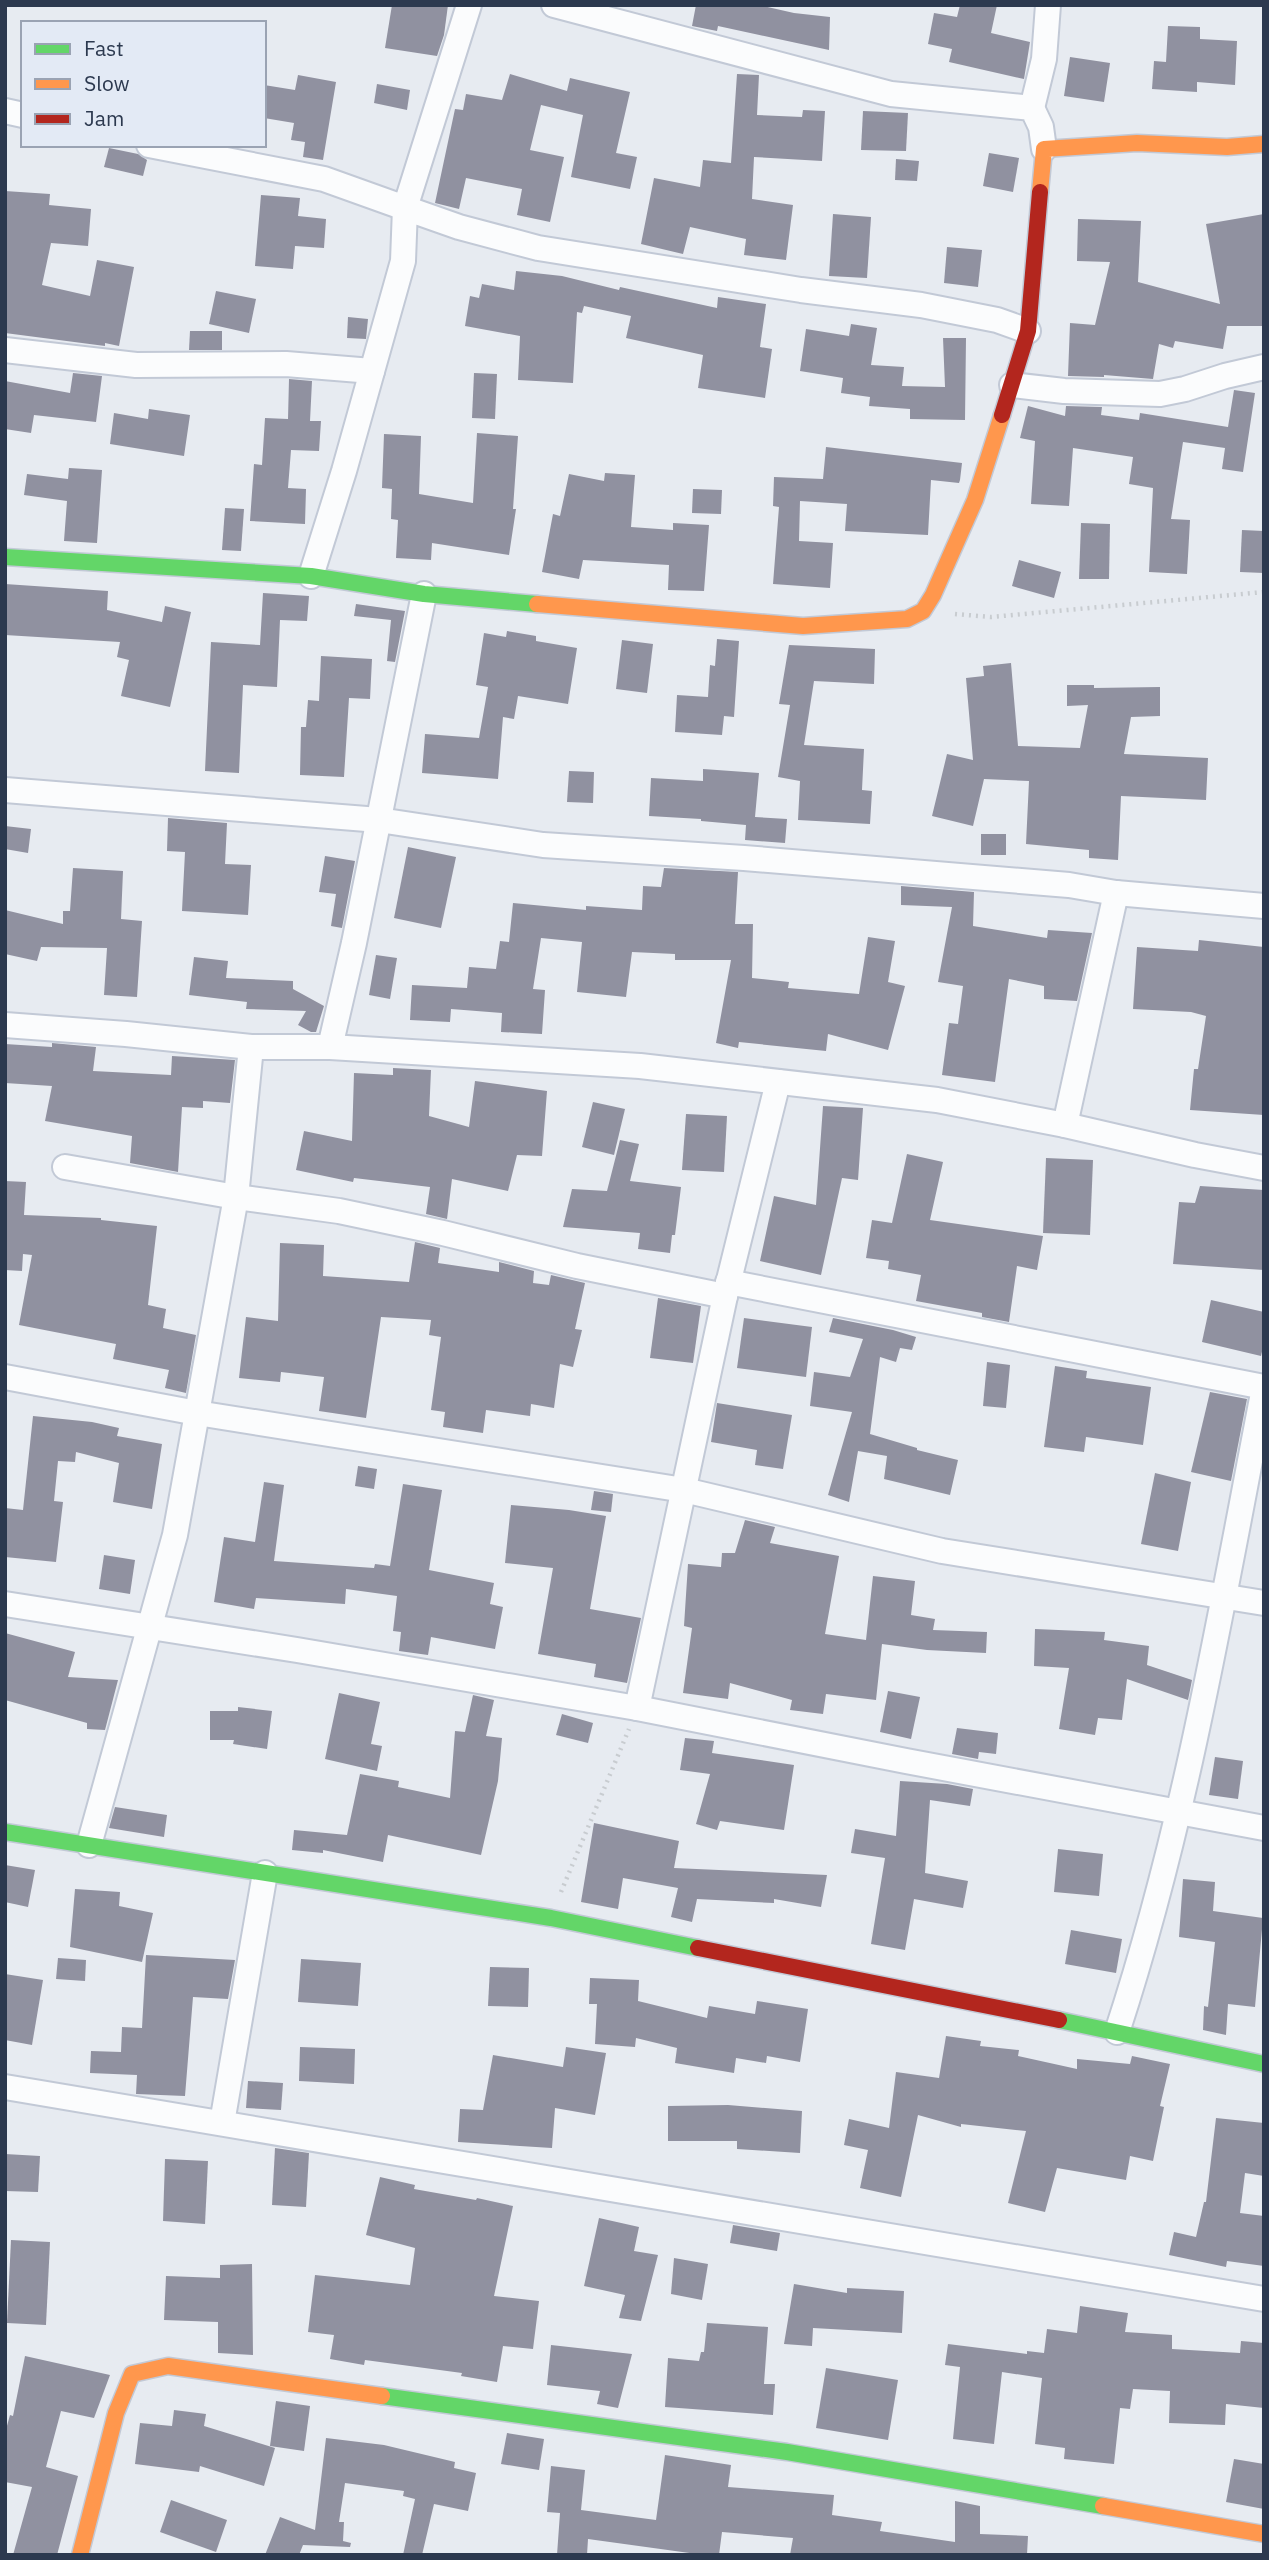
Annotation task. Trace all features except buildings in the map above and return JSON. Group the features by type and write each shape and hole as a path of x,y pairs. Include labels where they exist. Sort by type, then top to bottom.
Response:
{"street":[{"path":"311,576 344,471 403,261 405,208 469,5"},
{"path":"554,5 891,94 1032,108"},
{"path":"5,557 311,576 424,594 803,626 907,619 923,611 933,595 975,499 1028,331 1044,149 1041,127 1032,108 1044,58 1048,5"},
{"path":"1044,149 1138,144 1227,147 1264,145"},
{"path":"159,147 324,179 459,227 538,248 789,288 921,305 984,317 1028,331"},
{"path":"5,351 136,365 286,363 372,372"},
{"path":"1012,385 1064,391 1160,394 1264,367"},
{"path":"330,1047 424,594"},
{"path":"5,790 379,820 543,845 1042,882 1116,893 1264,906"},
{"path":"1065,1125 1116,893"},
{"path":"5,1025 251,1047 330,1047 640,1066 937,1100 1264,1168"},
{"path":"89,1845 175,1535 236,1197 251,1047"},
{"path":"637,1708 727,1289 778,1082"},
{"path":"65,1167 339,1212 417,1227 577,1266 727,1289 1264,1388 1180,1812 1142,1956 1117,2032"},
{"path":"5,1377 197,1413 684,1490 942,1551 1264,1603"},
{"path":"5,1604 637,1708 1264,1828"},
{"path":"5,1832 551,1918 1264,2064"},
{"path":"222,2123 265,1873"},
{"path":"5,2087 1264,2299"},
{"path":"80,2555 116,2413 132,2374 168,2366 787,2452 1264,2534"}],"path":[{"path":"923,611 992,617 1264,592"},
{"path":"551,1918 637,1708"}],"traffic: fast":[{"path":"5,557 311,576 424,594 537,604"},
{"path":"5,1832 551,1918 698,1948"},
{"path":"1059,2020 1264,2064"},
{"path":"382,2396 787,2452 1103,2506"}],"traffic: slow":[{"path":"1040,192 1044,149 1137,143 1227,147 1264,144"},
{"path":"537,604 803,626 907,619 923,611 933,595 975,500 1002,415"},
{"path":"80,2555 116,2413 132,2374 168,2366 382,2396"},
{"path":"1103,2506 1264,2534"}],"traffic: jam":[{"path":"1002,415 1028,331 1040,192"},
{"path":"698,1948 1059,2020"}]}
